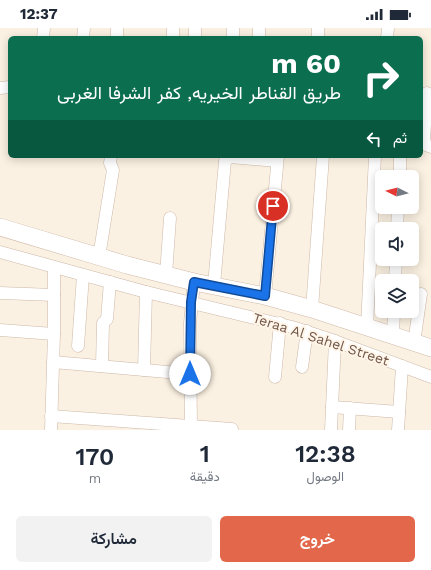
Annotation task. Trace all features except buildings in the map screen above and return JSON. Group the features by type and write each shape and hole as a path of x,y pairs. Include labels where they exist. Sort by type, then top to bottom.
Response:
{"street":[{"path":"426,93 424,140 426,145 431,146"},
{"path":"100,257 112,170 110,163 111,158"},
{"path":"214,285 224,161 228,158"},
{"path":"265,296 278,158"},
{"path":"312,309 323,158"},
{"path":"368,328 375,158"},
{"path":"400,158 400,170"},
{"path":"166,275 170,218"},
{"path":"0,227 166,275 265,296 312,309 431,348"},
{"name":"Teraa Al Sahel Street","path":"0,252 146,292 280,323 335,341 431,377"},
{"path":"51,430 54,334 54,267"},
{"path":"78,346 83,274"},
{"path":"102,366 103,322 107,319 110,282"},
{"path":"191,428 191,302 194,282"},
{"path":"144,370 146,292"},
{"path":"0,293 54,295"},
{"path":"414,343 421,294"},
{"path":"393,336 394,318"},
{"path":"275,377 280,323"},
{"path":"0,330 54,334"},
{"path":"302,368 306,331"},
{"path":"331,430 335,341"},
{"path":"53,362 190,374"},
{"path":"398,430 402,366"},
{"path":"332,407 399,412"},
{"path":"348,430 350,408"},
{"path":"51,416 191,428 232,429"}],"route":[{"path":"190,374 191,302 194,282 265,296 273,206"}]}
